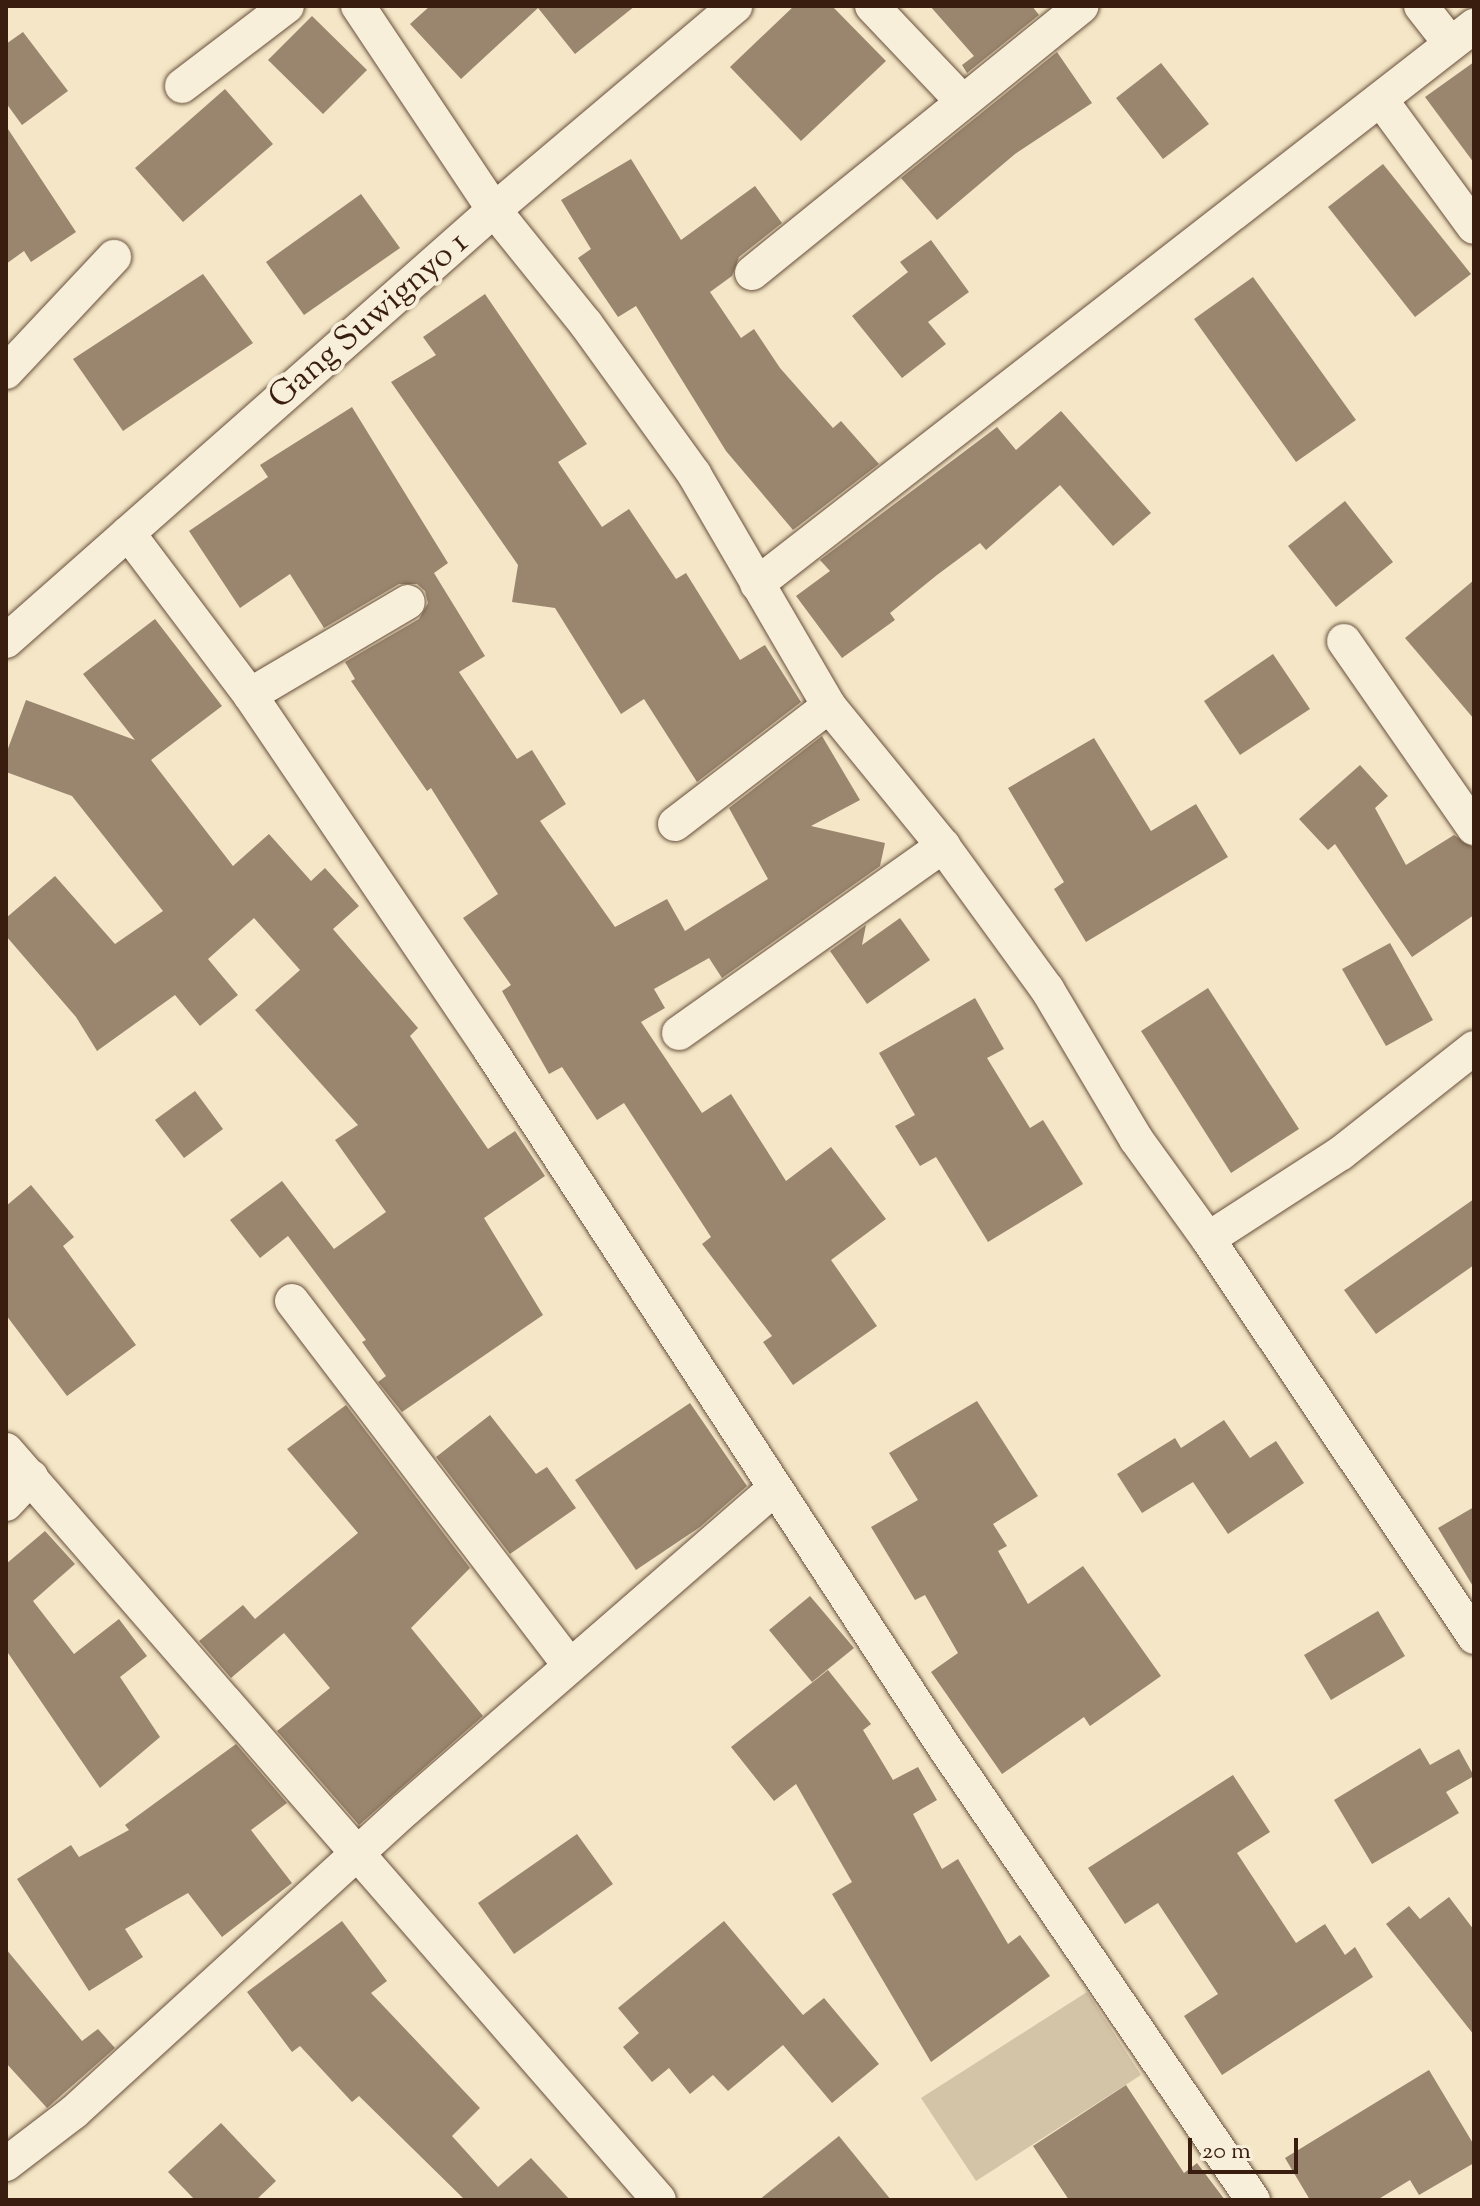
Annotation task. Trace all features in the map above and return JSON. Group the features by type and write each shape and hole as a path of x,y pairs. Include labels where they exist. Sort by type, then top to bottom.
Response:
{"street":[{"path":"182,86 287,6"},
{"path":"358,6 494,210 586,324 694,474 829,706 943,846 1047,989 1136,1139 1208,1239 1474,1637"},
{"name":"Gang Suwignyo 1","path":"6,641 494,210 735,6"},
{"path":"872,6 963,102"},
{"path":"752,273 1082,6"},
{"path":"757,584 1462,34 1421,6"},
{"path":"1381,100 1474,227"},
{"path":"6,372 114,257"},
{"path":"128,533 250,695 487,1045 945,1748 1253,2200"},
{"path":"250,695 408,602"},
{"path":"1344,641 1474,828"},
{"path":"675,824 829,706"},
{"path":"679,1033 943,846"},
{"path":"1208,1239 1341,1153 1474,1048"},
{"path":"292,1301 569,1665"},
{"path":"6,1450 659,2200"},
{"path":"6,1504 31,1477"},
{"path":"6,2164 97,2091 357,1853 775,1488"}],"shaded area":[{"path":"1087,1992 1141,2075 976,2181 921,2098"}],"building":[{"path":"430,6 635,6 575,54 538,8 461,79 410,24"},
{"path":"794,6 832,6 886,61 801,141 730,67"},
{"path":"930,6 1032,6 1039,15 967,73 962,65 974,56"},
{"path":"312,16 367,70 323,114 268,60"},
{"path":"23,32 68,91 22,125 6,103 6,44"},
{"path":"1057,52 1092,103 1015,154 937,220 901,178"},
{"path":"1474,62 1474,163 1425,97"},
{"path":"1161,63 1209,124 1163,159 1116,98"},
{"path":"225,89 273,144 183,222 135,168"},
{"path":"6,126 76,232 31,262 24,251 6,264"},
{"path":"631,159 681,240 755,186 782,223 739,257 732,276 710,292 741,338 754,329 780,368 833,428 841,421 879,464 793,530 726,451 636,306 618,317 578,258 591,249 561,200"},
{"path":"1383,164 1471,274 1415,317 1328,207"},
{"path":"361,194 400,248 304,315 266,262"},
{"path":"931,240 969,292 928,322 946,344 902,378 852,316 908,272 900,262"},
{"path":"203,274 253,343 123,431 73,359"},
{"path":"1253,277 1356,420 1296,462 1194,319"},
{"path":"485,294 587,444 558,462 602,527 629,509 676,579 686,573 740,660 765,645 801,702 697,782 644,699 621,714 555,608 512,602 518,565 391,382 436,355 423,337"},
{"path":"352,407 448,563 434,573 485,656 459,672 517,759 532,750 566,804 540,821 615,927 667,899 685,931 768,879 729,808 822,736 860,800 811,826 885,843 880,866 722,978 709,958 654,989 665,1008 641,1022 702,1113 731,1094 786,1181 831,1147 886,1219 831,1260 877,1326 793,1385 763,1342 772,1336 702,1244 711,1237 624,1103 597,1120 562,1067 549,1074 502,991 511,985 463,918 498,894 431,788 427,791 351,681 355,679 345,662 419,619 428,603 425,591 417,584 399,584 324,628 290,574 240,608 189,531 268,477 260,465"},
{"path":"1061,411 1151,513 1113,546 1060,485 986,550 980,543 937,575 890,613 895,620 842,658 796,596 830,571 820,560 997,427 1016,450"},
{"path":"1345,501 1393,562 1336,607 1288,546"},
{"path":"1474,580 1474,719 1405,638"},
{"path":"155,619 222,706 151,760 233,866 269,834 311,881 325,868 359,906 333,929 418,1028 410,1036 488,1149 515,1131 545,1176 484,1218 543,1315 402,1412 378,1382 386,1376 362,1342 366,1340 288,1236 260,1258 230,1220 282,1181 334,1249 386,1212 335,1140 358,1125 255,1010 300,970 254,918 208,959 238,995 200,1026 175,995 97,1051 76,1017 6,936 6,918 55,876 115,944 163,911 72,796 6,772 6,754 26,700 135,740 83,674"},
{"path":"1273,654 1310,709 1240,755 1204,701"},
{"path":"1094,738 1151,831 1196,804 1228,857 1086,942 1054,889 1064,882 1008,788"},
{"path":"1360,765 1388,796 1375,808 1406,865 1454,835 1474,848 1474,915 1412,957 1335,844 1328,850 1299,819"},
{"path":"900,918 930,960 867,1004 830,951 866,925 862,945"},
{"path":"1390,943 1433,1020 1386,1046 1342,969"},
{"path":"1208,988 1299,1129 1231,1173 1141,1031"},
{"path":"975,998 1004,1049 987,1058 1030,1128 1043,1120 1083,1184 988,1242 936,1157 920,1166 895,1126 915,1115 879,1053"},
{"path":"195,1091 223,1129 184,1158 155,1120"},
{"path":"31,1185 74,1237 63,1246 136,1345 67,1396 6,1315 6,1206"},
{"path":"1474,1199 1474,1265 1376,1334 1344,1290"},
{"path":"977,1401 1038,1496 993,1524 1007,1546 998,1551 1028,1604 1083,1566 1161,1676 1090,1726 1084,1717 1002,1774 931,1672 958,1653 925,1595 915,1600 871,1527 918,1500 889,1453"},
{"path":"690,1403 747,1486 700,1527 636,1570 575,1480"},
{"path":"346,1405 470,1568 411,1628 483,1716 359,1825 277,1731 330,1688 284,1633 231,1678 199,1641 243,1605 255,1619 358,1533 287,1449"},
{"path":"490,1415 536,1474 547,1467 576,1508 510,1554 436,1457"},
{"path":"1224,1420 1250,1458 1276,1441 1304,1483 1228,1534 1193,1482 1142,1513 1117,1474 1175,1438 1181,1448"},
{"path":"1474,1507 1474,1588 1438,1528"},
{"path":"45,1531 75,1564 33,1601 74,1654 119,1619 147,1656 120,1677 160,1737 100,1788 6,1650 6,1564"},
{"path":"810,1596 854,1648 812,1682 769,1630"},
{"path":"1378,1611 1405,1656 1331,1700 1304,1655"},
{"path":"828,1670 871,1724 863,1730 893,1780 918,1767 937,1800 913,1814 942,1869 958,1859 1008,1944 1020,1935 1050,1976 931,2062 832,1894 852,1882 796,1784 774,1801 731,1747"},
{"path":"236,1744 287,1803 251,1830 292,1883 222,1937 188,1893 125,1929 143,1957 89,1991 17,1879 71,1845 79,1857 129,1830 125,1825"},
{"path":"1420,1748 1430,1765 1459,1749 1474,1776 1446,1792 1459,1813 1372,1864 1334,1800"},
{"path":"1233,1775 1270,1832 1237,1853 1296,1943 1325,1924 1345,1955 1355,1947 1373,1977 1222,2075 1184,2016 1218,1994 1158,1903 1125,1924 1088,1868"},
{"path":"577,1834 613,1884 514,1954 478,1903"},
{"path":"1449,1897 1474,1930 1474,2035 1386,1924 1409,1906 1420,1919"},
{"path":"342,1921 387,1981 371,1993 480,2108 452,2136 498,2187 531,2158 570,2200 465,2200 359,2096 352,2102 300,2046 292,2052 247,1992"},
{"path":"724,1921 803,2015 824,1998 879,2064 832,2103 783,2045 728,2091 713,2075 690,2094 669,2068 652,2082 623,2047 639,2033 618,2008"},
{"path":"6,1949 82,2041 98,2029 115,2048 47,2108 6,2063"},
{"path":"1429,2070 1474,2145 1474,2163 1419,2195 1410,2180 1377,2200 1310,2200 1285,2158"},
{"path":"1126,2085 1184,2173 1197,2163 1225,2200 1069,2200 1033,2146"},
{"path":"221,2123 276,2181 256,2200 195,2200 168,2172"},
{"path":"839,2136 891,2200 759,2200"}]}
